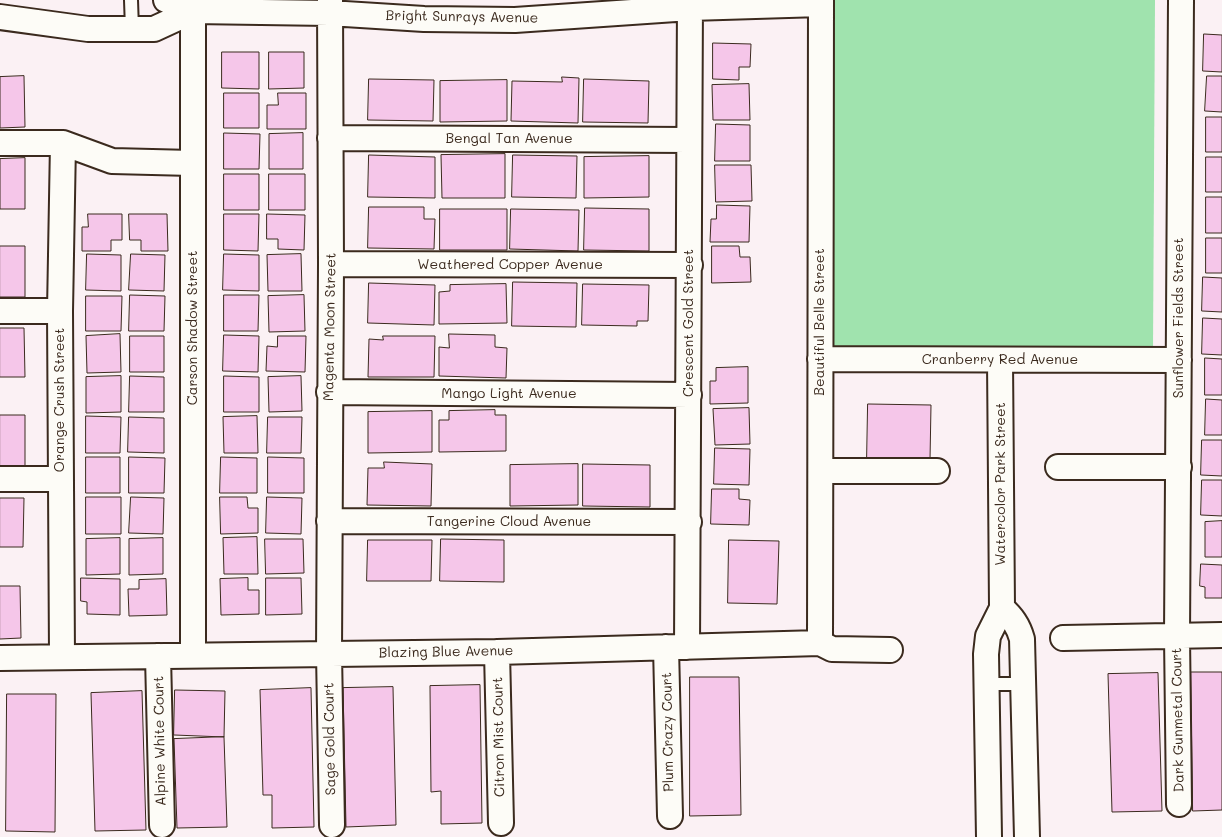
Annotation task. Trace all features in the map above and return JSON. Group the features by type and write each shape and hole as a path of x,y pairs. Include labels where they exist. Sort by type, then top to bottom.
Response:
{"street":[{"path":"166,0 193,6"},
{"name":"Sunflower Fields Street","path":"1177,636 1181,0"},
{"name":"Bright Sunrays Avenue","path":"193,6 329,6 424,19 515,20 690,4 821,2"},
{"name":"Beautiful Belle Street","path":"820,643 821,2"},
{"name":"Crescent Gold Street","path":"677,647 689,522 690,266 688,140 690,4"},
{"path":"0,17 88,29 154,29 193,6"},
{"name":"Carson Shadow Street","path":"193,6 193,655"},
{"name":"Magenta Moon Street","path":"329,6 331,264 329,653"},
{"name":"Bengal Tan Avenue","path":"330,138 688,140"},
{"path":"0,144 63,144 112,161 192,163"},
{"name":"Orange Crush Street","path":"62,656 60,311 63,144"},
{"name":"Weathered Copper Avenue","path":"331,264 690,266"},
{"path":"0,311 60,311"},
{"name":"Cranberry Red Avenue","path":"820,360 1179,360"},
{"name":"Watercolor Park Street","path":"989,837 986,684 988,636 1002,608 1000,360"},
{"name":"Mango Light Avenue","path":"329,392 689,395"},
{"path":"1058,467 1179,467"},
{"path":"821,471 937,471"},
{"path":"0,479 60,479"},
{"name":"Tangerine Cloud Avenue","path":"329,521 689,522"},
{"path":"1002,608 1012,618 1019,629 1022,639 1027,837"},
{"path":"1064,638 1222,635"},
{"name":"Dark Gunmetal Court","path":"1177,636 1179,804"},
{"name":"Blazing Blue Avenue","path":"0,658 497,652 820,643 832,649 890,650"},
{"name":"Plum Crazy Court","path":"670,816 677,647"},
{"name":"Citron Mist Court","path":"497,652 501,823"},
{"name":"Sage Gold Court","path":"329,653 332,825"},
{"name":"Alpine White Court","path":"158,656 162,825"}],"lane":[{"path":"131,0 132,29"},
{"path":"986,684 1024,684"}],"green space":[{"path":"829,0 1155,0 1153,351 828,351"}],"building":[{"path":"1204,34 1222,35 1222,72 1203,71"},
{"path":"713,43 751,44 750,67 739,67 739,80 713,79"},
{"path":"222,52 259,52 259,89 222,88"},
{"path":"269,52 304,52 304,88 269,89"},
{"path":"24,76 25,127 0,128 0,77"},
{"path":"1207,76 1222,76 1222,112 1205,111"},
{"path":"562,77 579,78 578,123 511,121 512,81 562,82"},
{"path":"369,79 434,80 433,121 368,120"},
{"path":"584,79 649,81 648,123 583,122"},
{"path":"507,80 507,121 440,122 440,81"},
{"path":"749,84 750,120 713,120 712,85"},
{"path":"224,93 259,93 259,128 224,128"},
{"path":"278,93 306,93 306,129 267,129 267,105 278,105"},
{"path":"1206,117 1222,117 1222,152 1206,152"},
{"path":"716,124 750,125 750,161 715,161"},
{"path":"224,133 260,134 259,169 224,169"},
{"path":"303,133 303,169 269,169 269,134"},
{"path":"505,154 505,198 442,198 441,155"},
{"path":"369,155 435,157 435,198 368,197"},
{"path":"513,155 577,156 576,198 512,197"},
{"path":"649,156 649,197 584,198 584,157"},
{"path":"1206,157 1222,157 1222,192 1206,192"},
{"path":"25,158 25,209 0,209 0,159"},
{"path":"715,165 751,165 752,201 716,202"},
{"path":"224,174 259,174 259,210 224,210"},
{"path":"269,174 305,174 305,210 269,210"},
{"path":"1206,197 1222,197 1222,233 1206,233"},
{"path":"717,205 750,206 749,242 710,242 711,219 716,219"},
{"path":"369,207 424,207 424,219 435,219 434,249 368,248"},
{"path":"585,208 649,209 649,251 584,250"},
{"path":"440,209 507,209 507,250 440,250"},
{"path":"511,209 579,210 578,251 510,249"},
{"path":"88,214 122,214 122,240 111,240 111,251 82,251 82,227 88,227"},
{"path":"129,214 167,214 168,251 141,251 141,240 130,240"},
{"path":"224,214 259,214 258,251 224,250"},
{"path":"267,214 305,215 304,250 278,249 278,239 267,239"},
{"path":"1206,238 1222,238 1222,273 1206,273"},
{"path":"0,246 25,246 25,297 0,297"},
{"path":"712,246 739,246 740,257 750,257 751,282 712,283"},
{"path":"87,254 121,255 121,291 86,290"},
{"path":"131,254 165,255 164,291 129,290"},
{"path":"224,254 259,255 259,291 223,290"},
{"path":"301,254 302,291 268,291 267,255"},
{"path":"1203,277 1222,278 1222,312 1202,311"},
{"path":"513,282 577,283 576,327 512,326"},
{"path":"369,283 435,285 434,325 368,323"},
{"path":"506,284 507,323 439,324 439,292 450,291 450,285"},
{"path":"583,284 649,285 648,321 637,321 637,326 582,325"},
{"path":"130,295 165,296 164,331 129,331"},
{"path":"224,295 259,295 258,331 224,331"},
{"path":"304,295 305,331 269,332 268,296"},
{"path":"86,296 122,296 121,331 86,331"},
{"path":"1203,318 1222,319 1222,355 1202,354"},
{"path":"0,328 24,328 25,377 0,377"},
{"path":"120,334 121,372 87,373 86,336"},
{"path":"449,334 495,335 495,347 507,348 506,378 439,376 439,347 449,348"},
{"path":"224,335 259,336 258,372 223,371"},
{"path":"130,336 164,336 164,372 130,372"},
{"path":"278,336 306,336 305,372 266,371 267,346 277,347"},
{"path":"383,336 435,336 434,377 368,377 369,339 383,340"},
{"path":"1205,358 1222,359 1222,395 1205,395"},
{"path":"748,367 748,403 710,404 710,381 716,381 716,368"},
{"path":"121,376 121,412 86,413 86,377"},
{"path":"130,376 164,377 164,412 129,412"},
{"path":"224,376 259,377 259,412 224,412"},
{"path":"301,376 302,411 269,412 268,377"},
{"path":"1206,399 1222,400 1222,435 1205,435"},
{"path":"868,404 931,405 930,460 867,459"},
{"path":"749,408 750,444 715,445 713,409"},
{"path":"495,410 495,415 506,415 506,451 439,452 439,420 449,420 449,411"},
{"path":"432,411 432,452 368,453 368,412"},
{"path":"0,415 25,415 25,468 0,468"},
{"path":"86,416 121,417 120,453 86,453"},
{"path":"257,416 258,453 224,453 223,417"},
{"path":"129,417 164,418 164,453 128,452"},
{"path":"268,417 302,417 301,453 267,453"},
{"path":"1202,440 1222,440 1222,476 1201,475"},
{"path":"715,448 750,449 749,485 714,484"},
{"path":"86,457 120,457 120,493 86,493"},
{"path":"129,457 165,458 164,493 129,493"},
{"path":"221,457 257,458 257,493 220,493"},
{"path":"268,457 304,458 304,493 268,493"},
{"path":"384,462 432,464 431,506 367,505 368,468 384,468"},
{"path":"578,464 578,505 510,506 510,465"},
{"path":"583,464 650,465 650,507 583,506"},
{"path":"1202,480 1222,480 1222,516 1201,515"},
{"path":"712,489 739,489 739,499 750,500 749,525 711,524"},
{"path":"86,497 121,497 121,534 86,534"},
{"path":"131,497 164,498 163,534 129,533"},
{"path":"220,497 247,497 248,508 258,508 258,533 221,534"},
{"path":"267,497 302,498 301,534 266,533"},
{"path":"0,498 24,498 23,547 0,547"},
{"path":"1222,521 1222,557 1205,557 1205,522"},
{"path":"257,537 258,574 224,574 223,538"},
{"path":"120,538 120,574 86,575 86,539"},
{"path":"163,538 163,574 129,575 129,539"},
{"path":"265,539 303,539 304,573 266,574"},
{"path":"441,539 504,540 504,582 440,581"},
{"path":"368,540 432,540 431,581 367,581"},
{"path":"729,540 779,541 777,604 728,603"},
{"path":"1201,564 1222,565 1222,598 1205,598 1205,587 1200,586"},
{"path":"81,578 120,579 120,615 87,614 87,602 81,601"},
{"path":"248,578 248,590 259,590 259,614 221,615 220,579"},
{"path":"266,578 301,578 302,614 266,615"},
{"path":"166,579 167,615 129,616 128,589 139,589 139,580"},
{"path":"0,586 20,586 21,638 0,639"},
{"path":"1191,672 1222,672 1222,810 1193,811"},
{"path":"1158,673 1162,811 1112,812 1108,674"},
{"path":"690,677 739,677 741,815 690,816"},
{"path":"480,685 482,823 441,824 441,791 431,792 430,686"},
{"path":"393,687 396,825 346,827 343,688"},
{"path":"311,688 314,827 272,828 272,795 263,795 260,690"},
{"path":"175,690 225,691 224,737 174,735"},
{"path":"142,691 146,830 95,831 91,693"},
{"path":"7,694 56,694 55,832 6,831"},
{"path":"224,737 227,827 177,828 174,739"}]}
